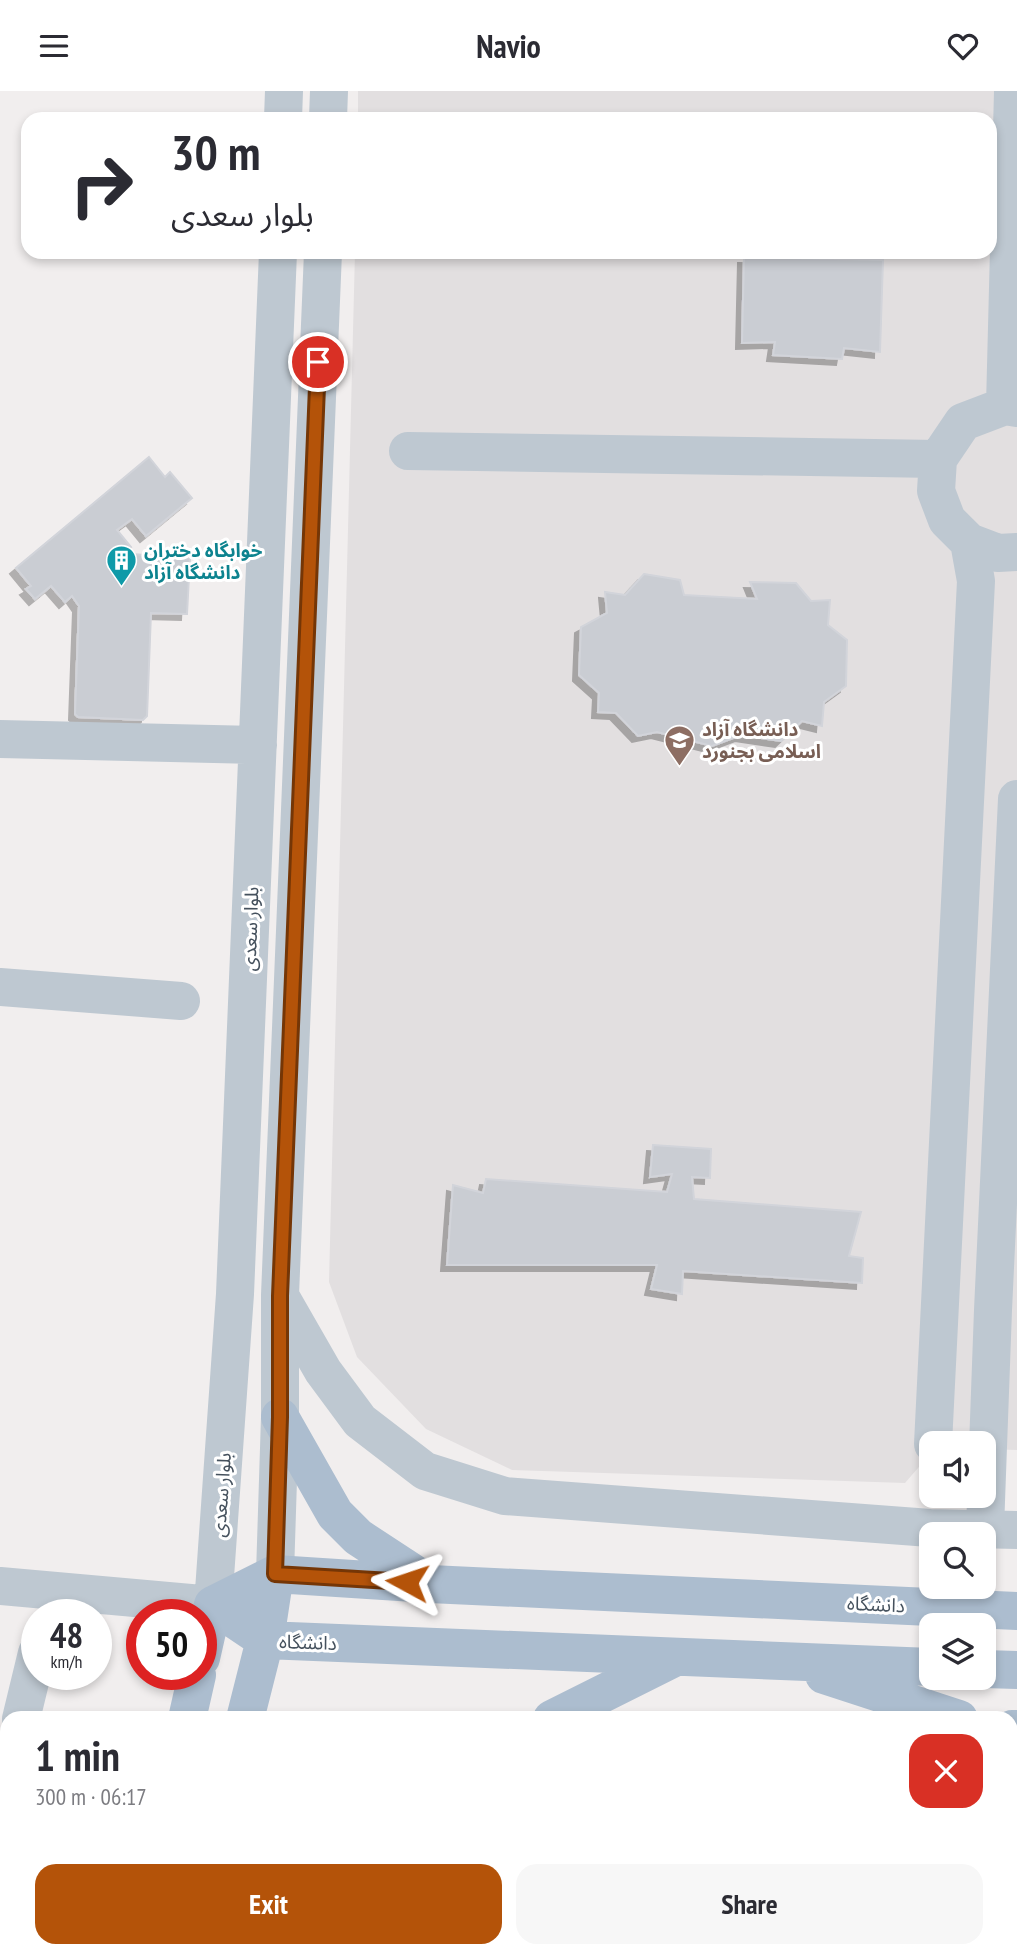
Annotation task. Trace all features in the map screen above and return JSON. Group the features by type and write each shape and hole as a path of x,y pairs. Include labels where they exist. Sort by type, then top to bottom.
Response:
{"main road":[{"path":"280,1417 335,1514 358,1537 430,1584"},
{"path":"217,1603 275,1574"},
{"path":"247,1711 265,1640 275,1574"},
{"name":"دانشگاه","path":"275,1574 430,1584 1017,1611"},
{"name":"دانشگاه","path":"217,1608 265,1640 919,1666"},
{"path":"568,1711 677,1656"},
{"path":"778,1660 934,1711"},
{"path":"996,1669 1017,1670"},
{"path":"189,1711 194,1690"}],"street":[{"path":"283,112 284,91"},
{"path":"328,112 329,91"},
{"path":"1013,91 1011,407 963,422 938,460 936,491 947,520 969,542 998,553 1017,552"},
{"name":"بلوار سعدی","path":"213,1599 235,1294 278,259"},
{"path":"275,1574 280,1417 280,1296 323,259"},
{"path":"408,451 938,460"},
{"path":"934,1431 976,581 969,542"},
{"path":"0,739 258,745"},
{"path":"280,1296 323,1371 360,1421 425,1471 505,1496 931,1512 1001,1529 993,1310 1017,799"},
{"path":"0,987 181,1001"},
{"path":"0,1586 37,1599"},
{"path":"23,1711 28,1690"}],"shaded area":[{"name":"دانشگاه آزاد اسلامی بجنورد","path":"358,91 1017,91 1017,1450 996,1449 996,1431 919,1431 919,1467 905,1483 512,1470 426,1429 357,1357 329,1282 355,259 997,259 997,112 358,112"}],"building":[{"path":"744,259 883,260 880,352 844,348 842,359 773,355 775,342 742,343"},
{"name":"خوابگاه دختران دانشگاه آزاد","path":"149,457 165,477 170,472 192,498 146,536 132,519 117,530 131,547 128,549 131,554 190,558 187,614 151,613 147,716 143,720 78,717 75,714 79,606 72,596 65,602 51,586 35,599 26,589 31,586 16,568"},
{"path":"644,574 680,580 684,595 757,599 750,582 796,583 811,601 830,600 828,625 847,640 846,686 824,702 822,726 802,721 781,741 741,735 712,746 657,732 638,736 616,713 598,712 599,693 579,675 581,627 607,613 605,592 625,595"},
{"path":"653,1145 711,1149 710,1178 692,1177 694,1199 861,1212 849,1256 863,1258 862,1283 683,1271 682,1294 651,1289 657,1265 447,1265 453,1185 483,1193 486,1179 667,1192 672,1174 650,1177"}],"place":[{"name":"خوابگاه دختران دانشگاه آزاد","path":"121,588"},
{"name":"دانشگاه آزاد اسلامی بجنورد","path":"679,767"}],"route":[{"path":"318,362 280,1296 280,1417 275,1574 407,1582"}]}
